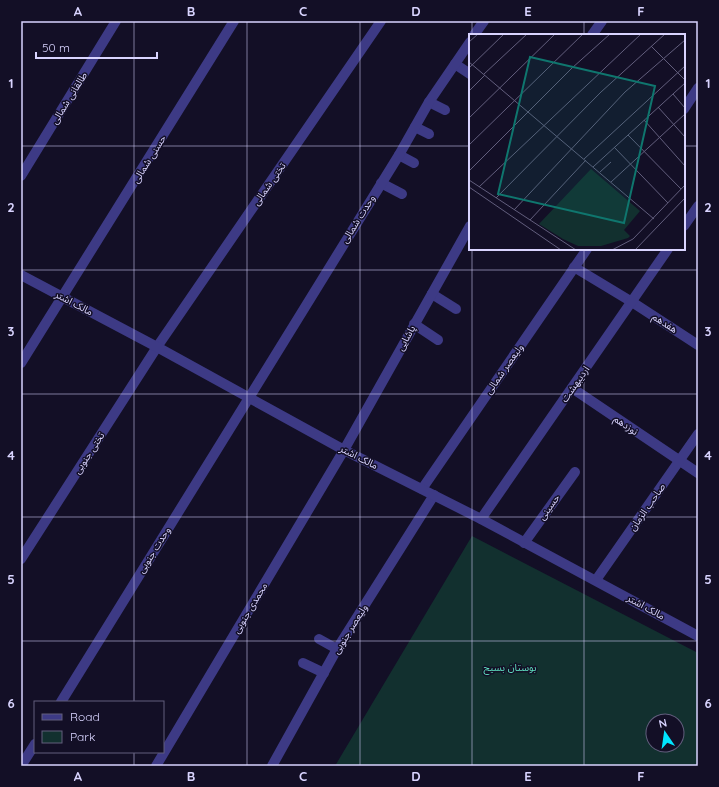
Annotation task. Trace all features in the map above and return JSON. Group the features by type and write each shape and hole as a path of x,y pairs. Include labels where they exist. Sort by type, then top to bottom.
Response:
{"street":[{"name":"طالقانی شمالی","path":"21,176 116,21"},
{"name":"حسنی شمالی","path":"21,363 234,21"},
{"name":"تختی شمالی","path":"157,347 381,21"},
{"path":"475,34 484,21"},
{"path":"593,34 602,21"},
{"name":"وحدت شمالی","path":"248,398 399,155 428,102 469,43"},
{"path":"455,64 469,73"},
{"path":"685,108 698,88"},
{"path":"428,102 446,110"},
{"path":"415,127 429,134"},
{"path":"399,155 414,163"},
{"path":"381,182 402,194"},
{"path":"685,225 698,206"},
{"name":"پاشایی","path":"344,450 469,228"},
{"name":"ولیعصر شمالی","path":"422,489 586,250"},
{"name":"اردیبهشت","path":"481,519 667,250"},
{"name":"هفدهم","path":"574,267 632,302 698,345"},
{"name":"مالک اشتر","path":"21,275 63,296 344,450 481,519 698,636"},
{"path":"432,294 456,309"},
{"path":"414,324 438,340"},
{"name":"تختی جنوبی","path":"21,560 157,347"},
{"name":"نوزدهم","path":"572,388 698,473"},
{"name":"وحدت جنوبی","path":"62,701 248,398"},
{"name":"صاحب الزمان","path":"596,580 698,434"},
{"name":"محمدی جنوبی","path":"164,753 344,450"},
{"name":"حسینی","path":"524,543 575,472"},
{"name":"ولیعصر جنوبی","path":"272,766 337,649 434,495"},
{"path":"319,639 337,649"},
{"path":"303,663 324,673"},
{"path":"21,766 34,746"},
{"name":"محمدی جنوبی","path":"156,766 164,753"}],"green space":[{"name":"بوستان بسیج","path":"472,536 698,653 698,766 335,766"}]}
